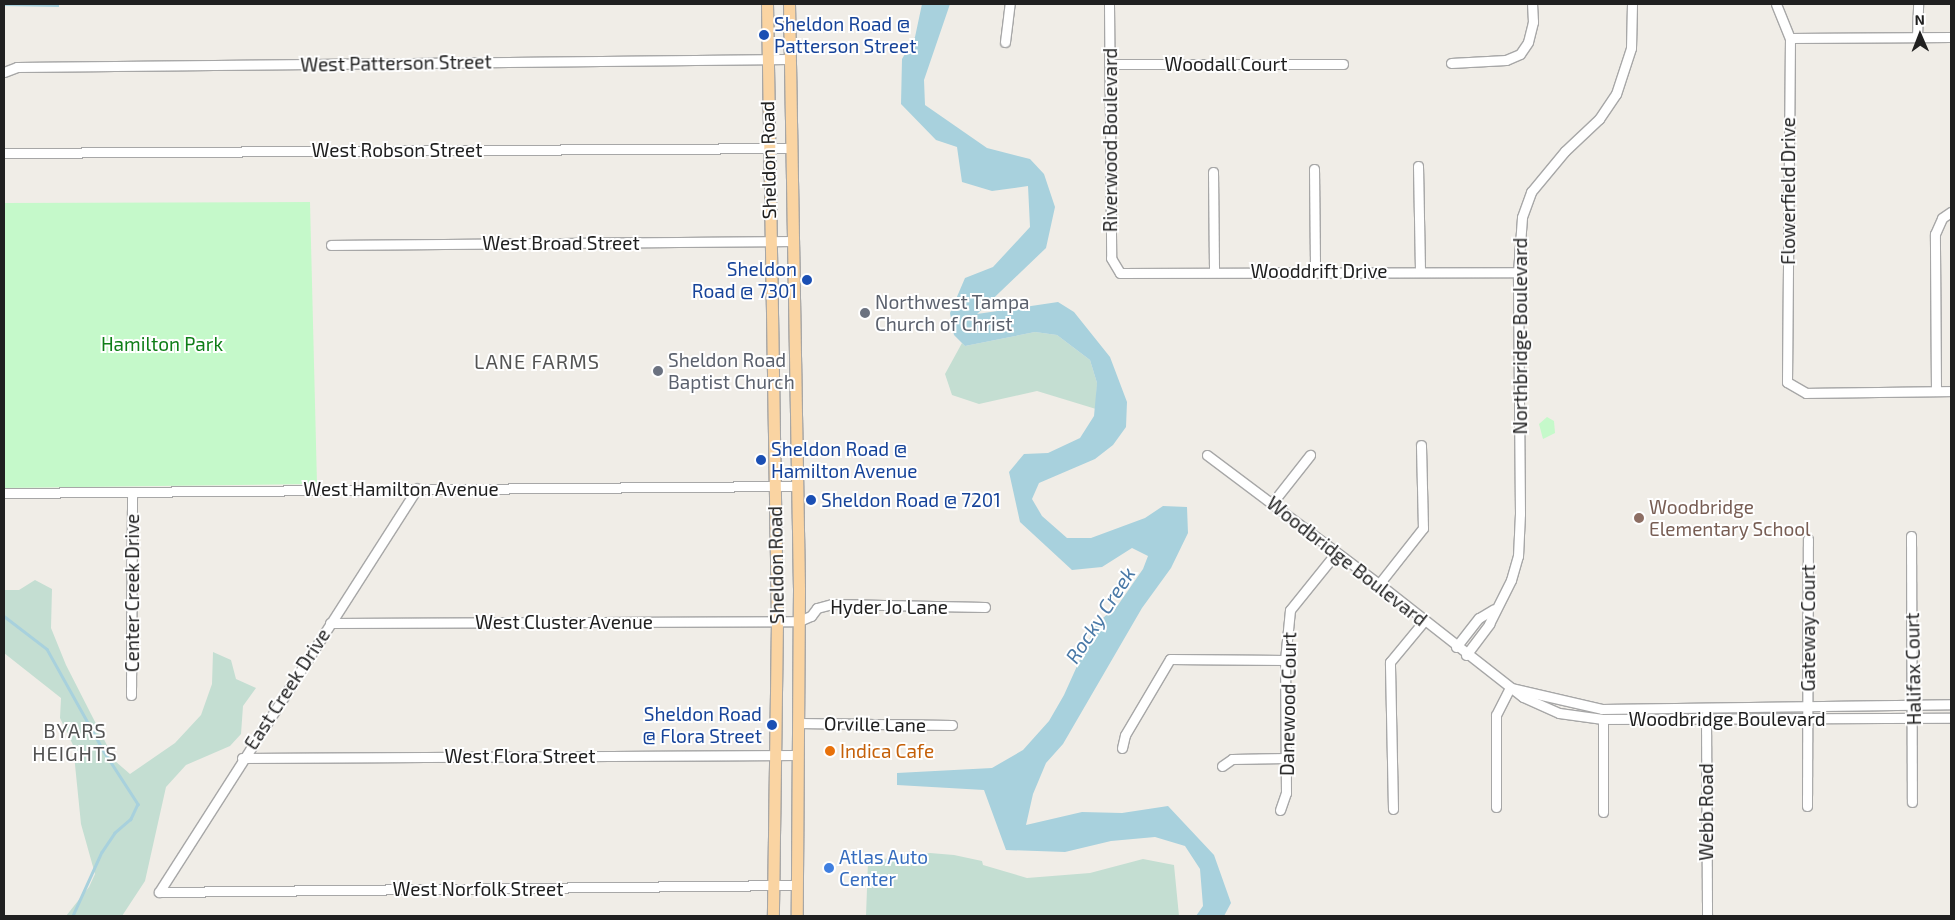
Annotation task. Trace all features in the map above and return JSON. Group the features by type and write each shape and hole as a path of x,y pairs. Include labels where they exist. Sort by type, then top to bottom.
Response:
{"main road":[{"name":"Sheldon Road","path":"767,4 767,148 777,621 778,755 774,916"},
{"name":"Sheldon Road","path":"789,4 789,148 799,621 797,916"},
{"path":"773,377 795,376"}],"street":[{"path":"1005,42 1010,4"},
{"name":"Riverwood Boulevard","path":"1109,4 1111,258 1120,273"},
{"path":"1451,62 1506,60 1520,54 1528,42 1533,22 1532,4"},
{"name":"Northbridge Boulevard","path":"1466,655 1489,624 1494,609 1511,580 1520,537 1518,272 1522,217 1531,192 1566,151 1599,119 1616,94 1631,48 1632,4"},
{"name":"Flowerfield Drive","path":"1776,4 1790,38 1787,382 1806,393 1936,391"},
{"path":"1917,37 1918,4"},
{"path":"1790,38 1951,37"},
{"name":"West Patterson Street","path":"4,72 17,67 789,59"},
{"name":"Woodall Court","path":"1109,64 1343,64"},
{"name":"West Robson Street","path":"4,153 789,148"},
{"path":"1418,166 1420,270"},
{"path":"1314,169 1315,272"},
{"path":"1213,172 1214,272"},
{"path":"1951,212 1942,218 1935,234 1936,391 1951,391"},
{"name":"West Broad Street","path":"331,245 791,241"},
{"name":"Wooddrift Drive","path":"1120,273 1420,270 1518,272"},
{"path":"1379,584 1422,528 1421,445"},
{"name":"Woodbridge Boulevard","path":"1207,455 1273,502 1336,553 1379,584 1466,655 1536,705 1559,713 1603,719 1951,718"},
{"path":"1273,502 1310,455"},
{"name":"West Hamilton Avenue","path":"4,493 797,486"},
{"name":"East Creek Drive","path":"159,892 242,758 417,489"},
{"name":"Center Creek Drive","path":"131,695 132,492"},
{"name":"Halifax Court","path":"1911,536 1914,705 1912,802"},
{"name":"Gateway Court","path":"1807,806 1808,539"},
{"name":"Danewood Court","path":"1280,810 1286,793 1285,660 1290,610 1336,553"},
{"name":"Hyder Jo Lane","path":"799,621 811,616 817,608 832,604 985,607"},
{"name":"Northbridge Boulevard","path":"1456,647 1479,618 1494,609"},
{"name":"West Cluster Avenue","path":"330,623 799,621"},
{"path":"1393,809 1390,662 1424,621"},
{"path":"1122,748 1125,735 1170,659 1285,660"},
{"path":"1496,807 1496,715 1510,688"},
{"name":"Woodbridge Boulevard","path":"1510,688 1602,709 1951,704"},
{"name":"Webb Road","path":"1706,707 1707,916"},
{"path":"1603,719 1604,812"},
{"name":"Orville Lane","path":"798,723 952,725"},
{"name":"West Flora Street","path":"242,758 798,755"},
{"path":"1222,766 1232,759 1287,758"},
{"name":"West Norfolk Street","path":"159,892 797,885"}],"green space":[{"name":"Hamilton Park","path":"310,202 317,484 4,488 4,203"},
{"path":"1035,332 1057,335 1090,360 1097,383 1096,409 1037,391 979,404 952,395 945,374 962,343 965,346"},
{"path":"1547,417 1554,421 1555,433 1543,439 1539,424"},
{"path":"35,580 52,589 51,628 66,665 115,761 130,774 175,743 201,715 212,684 213,652 231,660 236,679 256,688 243,706 241,734 230,746 186,765 166,787 145,881 122,916 66,916 89,887 95,874 81,824 73,745 60,718 61,698 4,653 4,590 19,590"},
{"path":"930,853 954,855 982,861 983,865 1027,878 1090,873 1143,859 1174,865 1179,916 866,916 868,861"}],"water":[{"path":"4,4 59,4 59,7 4,6"},
{"path":"922,4 950,4 924,80 925,105 987,148 1030,159 1044,174 1055,207 1046,248 977,314 1058,302 1074,312 1110,357 1127,402 1126,427 1113,445 1095,459 1039,483 1032,499 1042,516 1067,538 1091,538 1145,518 1163,506 1187,507 1188,533 1171,568 1142,608 1063,744 1046,763 1033,794 1026,825 1082,812 1122,813 1168,806 1214,855 1231,903 1224,916 1196,916 1203,906 1200,869 1185,846 1155,837 1111,841 1065,852 1006,850 984,790 897,785 897,773 992,768 1023,750 1049,721 1064,695 1096,624 1118,605 1143,569 1148,556 1132,548 1102,567 1072,570 1020,522 1009,472 1024,454 1048,453 1080,438 1094,416 1097,383 1090,360 1057,335 1035,332 965,346 954,335 950,313 965,278 993,267 1030,227 1028,186 992,191 962,182 957,147 936,140 901,104 902,59 915,37"}],"waterway":[{"path":"4,616 47,649 105,753 138,804 131,819 115,833 102,852 73,916"}],"place":[{"name":"Sheldon Road @ Patterson Street","path":"764,35"},
{"name":"Sheldon Road @ 7301","path":"807,280"},
{"name":"Northwest Tampa Church of Christ","path":"865,313"},
{"name":"Sheldon Road Baptist Church","path":"658,371"},
{"name":"Sheldon Road @ Hamilton Avenue","path":"761,460"},
{"name":"Sheldon Road @ 7201","path":"811,500"},
{"name":"Woodbridge Elementary School","path":"1639,518"},
{"name":"Sheldon Road @ Flora Street","path":"772,725"},
{"name":"Indica Cafe","path":"830,751"},
{"name":"Atlas Auto Center","path":"829,868"}],"district":[{"name":"LANE FARMS","path":"537,361"},
{"name":"BYARS HEIGHTS","path":"75,742"}],"water label":[{"name":"Rocky Creek","path":"1100,615"}]}
